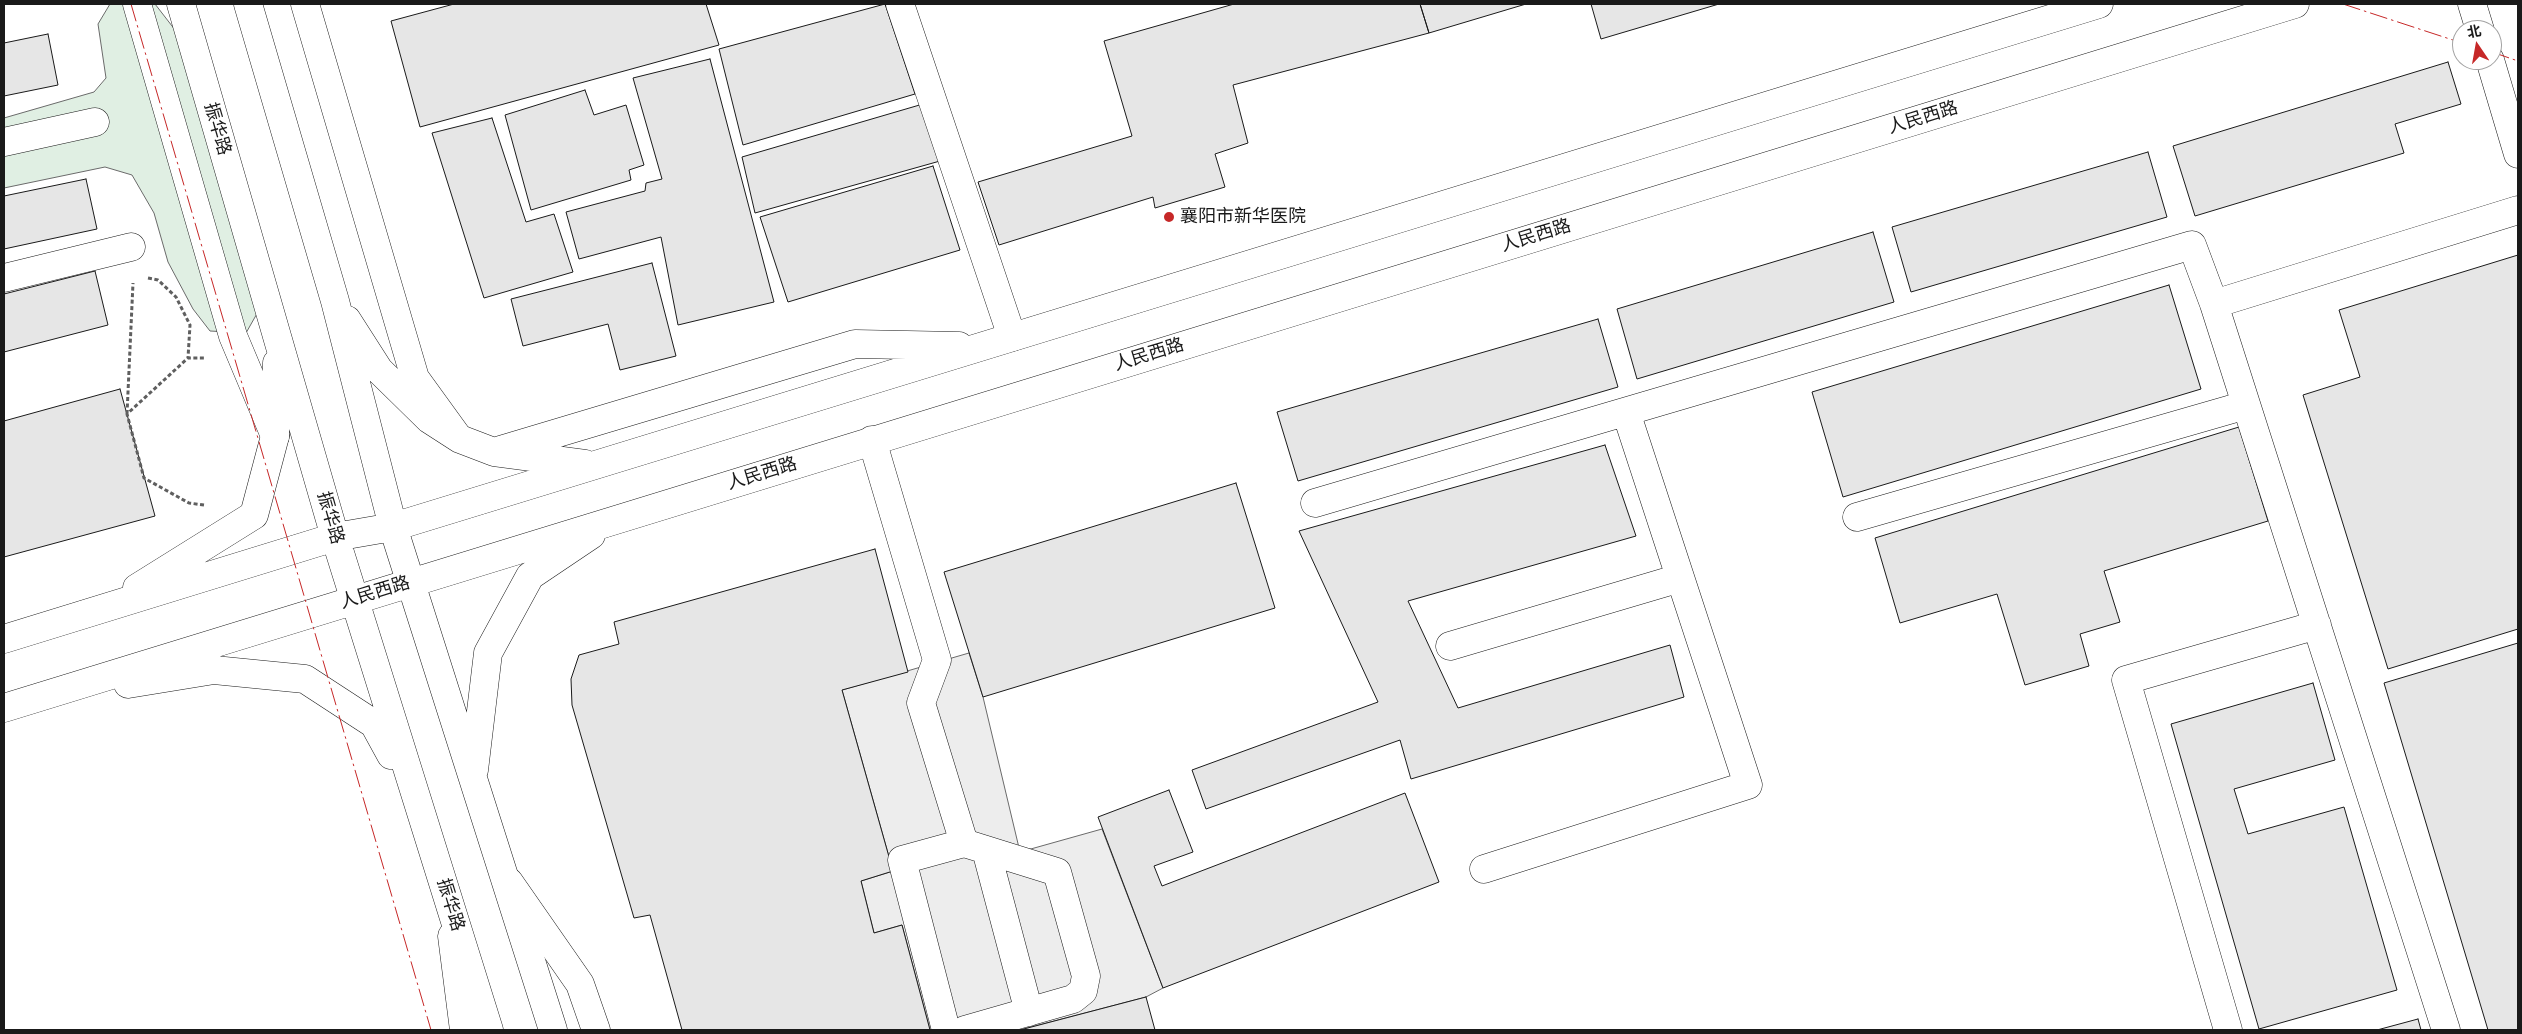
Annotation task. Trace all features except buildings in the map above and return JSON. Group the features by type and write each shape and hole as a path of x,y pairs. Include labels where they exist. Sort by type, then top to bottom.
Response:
{"main road":[{"path":"137,4 233,336 275,436"},
{"name":"振华路","path":"181,4 336,537 489,1030"},
{"path":"248,4 335,301 393,527 553,1030"},
{"path":"305,4 415,378 460,439"},
{"path":"900,4 1012,337"},
{"path":"4,640 336,537 393,527 594,466 2099,4"},
{"name":"人民西路","path":"16,704 2295,4"},
{"path":"2472,4 2477,20"},
{"path":"2493,70 2518,154"},
{"path":"4,142 95,122"},
{"path":"2214,304 2518,210"},
{"path":"1314,503 2192,245 2214,304 2446,1030"},
{"path":"4,278 131,247"},
{"path":"335,301 379,370 428,419 460,439 494,452 594,466"},
{"path":"107,607 254,515 275,436 278,339"},
{"path":"494,452 855,344 983,346"},
{"path":"1857,517 2246,405"},
{"path":"1484,869 1748,785 1626,412"},
{"path":"872,440 936,660 921,703 975,847 1029,1012"},
{"path":"473,779 488,653 530,576 615,519"},
{"path":"1450,646 1680,578"},
{"path":"2228,1030 2126,680 2317,624"},
{"path":"16,704 214,670 305,679 374,724 417,800"},
{"path":"946,1030 902,860 975,847 1057,872 1086,976 1083,991 1073,999 965,1030"},
{"path":"503,874 580,984 596,1030"},
{"path":"446,892 464,1030"}],"path":[{"path":"133,274 127,414 144,478 189,503 206,505"},
{"path":"141,276 158,280 176,297 190,325 188,358"},
{"path":"127,414 188,358 242,356"}],"green space":[{"path":"110,4 155,4 179,35 259,310 246,333 210,331 193,309 168,262 154,213 132,175 105,167 4,188 4,118 94,92 106,78 98,24"}],"shaded area":[{"path":"969,653 983,697 1020,852 1102,829 1163,988 1146,997 1020,1030 930,1030 902,925 874,933 861,881 893,871 842,690"}],"power":[{"path":"131,4 431,1030"},
{"path":"2343,4 2452,40"},
{"path":"2502,55 2518,61"}],"place":[{"name":"襄阳市新华医院","path":"1169,217"}]}
